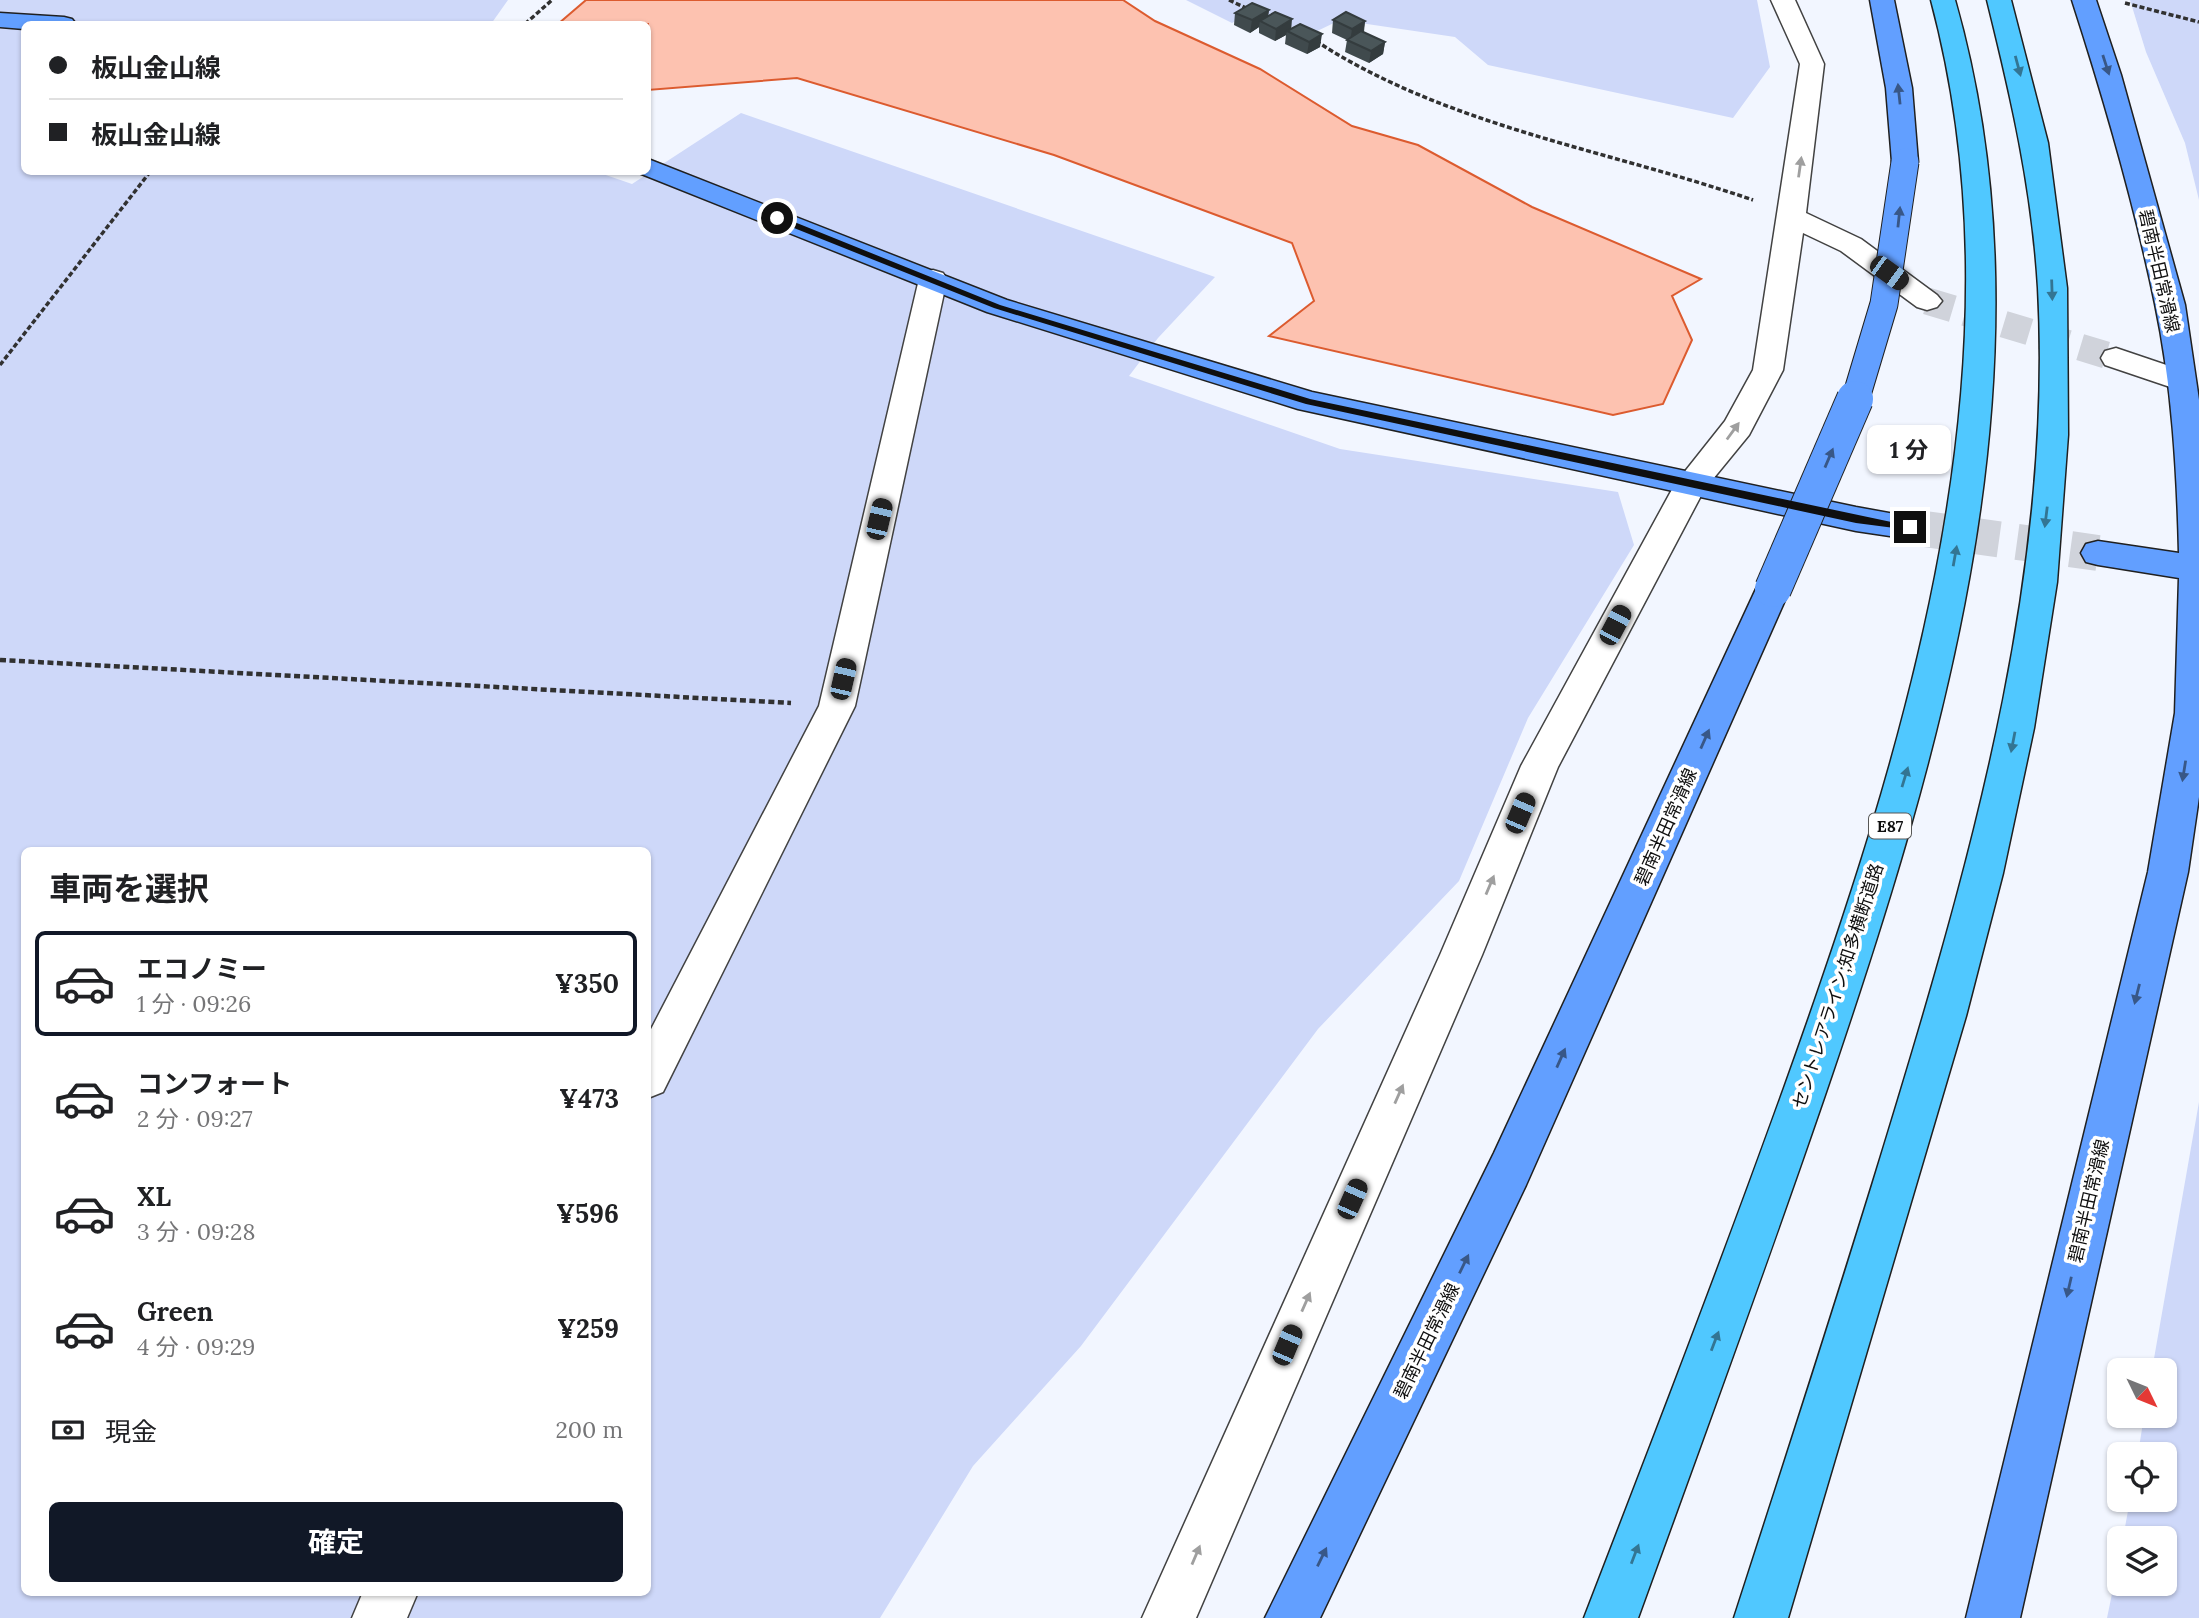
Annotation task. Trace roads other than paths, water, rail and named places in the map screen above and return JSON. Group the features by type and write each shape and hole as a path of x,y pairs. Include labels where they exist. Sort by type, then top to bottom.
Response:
{"highway":[{"name":"セントレアライン;知多横断道路","path":"1611,1618 1719,1329 1837,999 1920,729 1946,608 1968,482 1978,379 1980,253 1972,145 1962,80 1943,0"},
{"path":"1760,1618 1961,966 2013,742 2033,622 2050,484 2055,372 2052,273 2042,185 2026,95 1999,0"}],"main road":[{"name":"碧南半田常滑線","path":"1292,1618 1516,1156 1768,600 1860,386 1882,310 1897,240 1905,162 1899,88 1882,0"},
{"name":"碧南半田常滑線","path":"1993,1618 2130,1022 2168,872 2193,713 2198,568 2193,466 2167,292 2113,88 2084,0"},
{"path":"0,20 21,21"},
{"path":"651,168 997,306 1309,402 1856,519 1910,527"},
{"path":"2098,553 2198,568"}],"street":[{"path":"1169,1618 1461,955 1540,766 1691,484 1738,427 1768,370 1812,64 1783,0"},
{"path":"1792,217 1851,245 1927,301"},
{"path":"651,1072 837,706 933,279"},
{"path":"2116,358 2179,380"},
{"path":"379,1618 390,1596"}],"tunnel":[{"path":"1927,301 2116,358"},
{"path":"1910,527 2098,553"}]}
